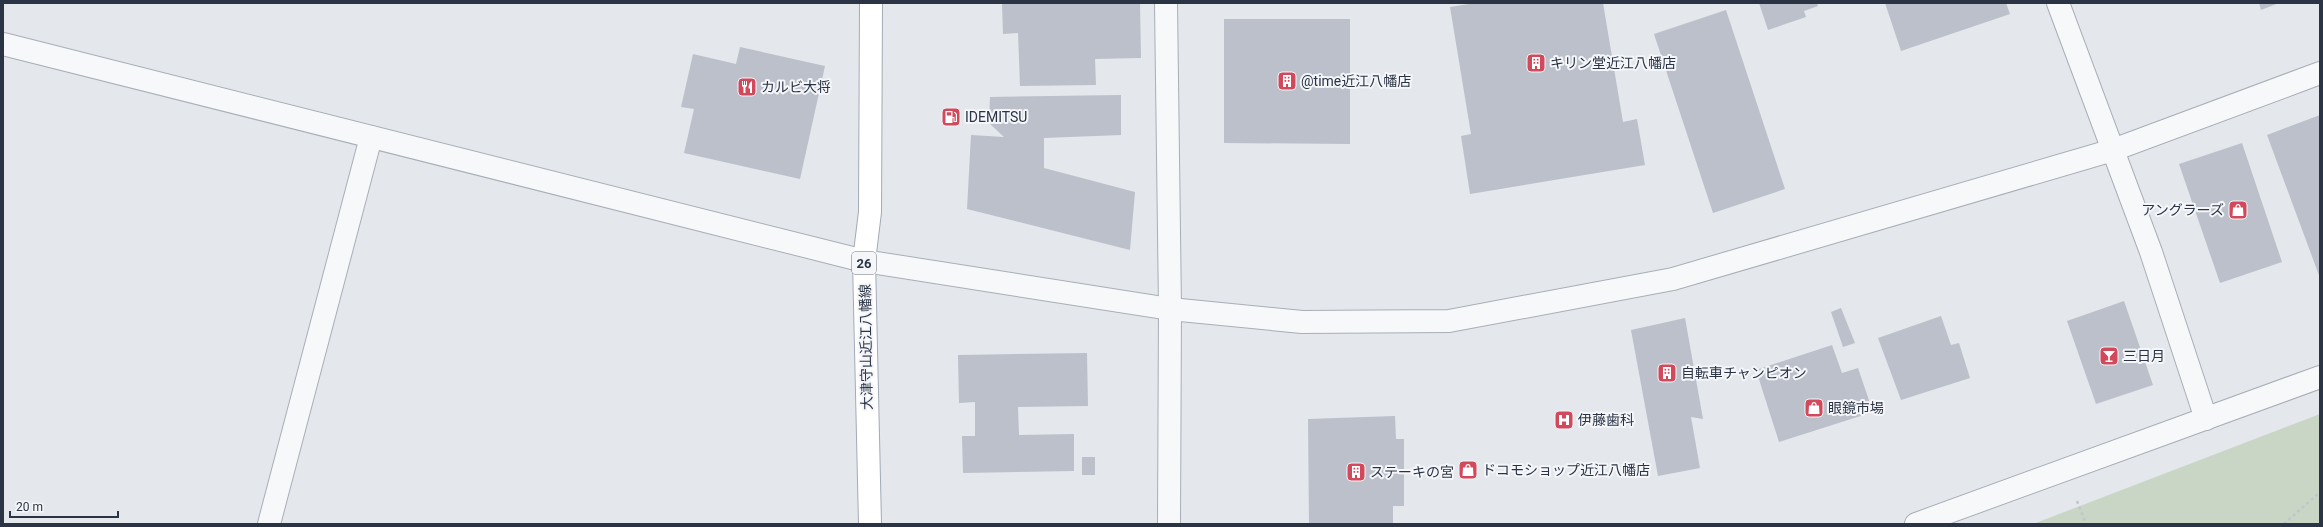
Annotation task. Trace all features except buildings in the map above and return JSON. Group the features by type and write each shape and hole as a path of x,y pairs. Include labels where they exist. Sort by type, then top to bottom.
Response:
{"main road":[{"name":"大津守山近江八幡線","path":"870,524 864,261 870,212 871,3"}],"street":[{"path":"1166,3 1170,309 1169,524"},
{"path":"2058,3 2151,252 2206,419"},
{"path":"3,44 864,261 1170,309 1302,322 1449,321 1673,279 2113,150 2320,73"},
{"path":"269,524 371,137"},
{"path":"1916,524 2320,377"}],"path":[{"path":"2284,524 2320,492"},
{"path":"2077,501 2086,524"}],"green space":[{"path":"2320,414 2320,524 2033,524"}],"place":[{"name":"キリン堂近江八幡店","path":"1536,63"},
{"name":"@time近江八幡店","path":"1287,81"},
{"name":"カルビ大将","path":"747,87"},
{"name":"IDEMITSU","path":"951,117"},
{"name":"アングラーズ","path":"2238,210"},
{"name":"三日月","path":"2109,356"},
{"name":"自転車チャンピオン","path":"1667,373"},
{"name":"眼鏡市場","path":"1814,408"},
{"name":"伊藤歯科","path":"1564,420"},
{"name":"ドコモショップ近江八幡店","path":"1468,470"},
{"name":"ステーキの宮","path":"1356,472"}]}
